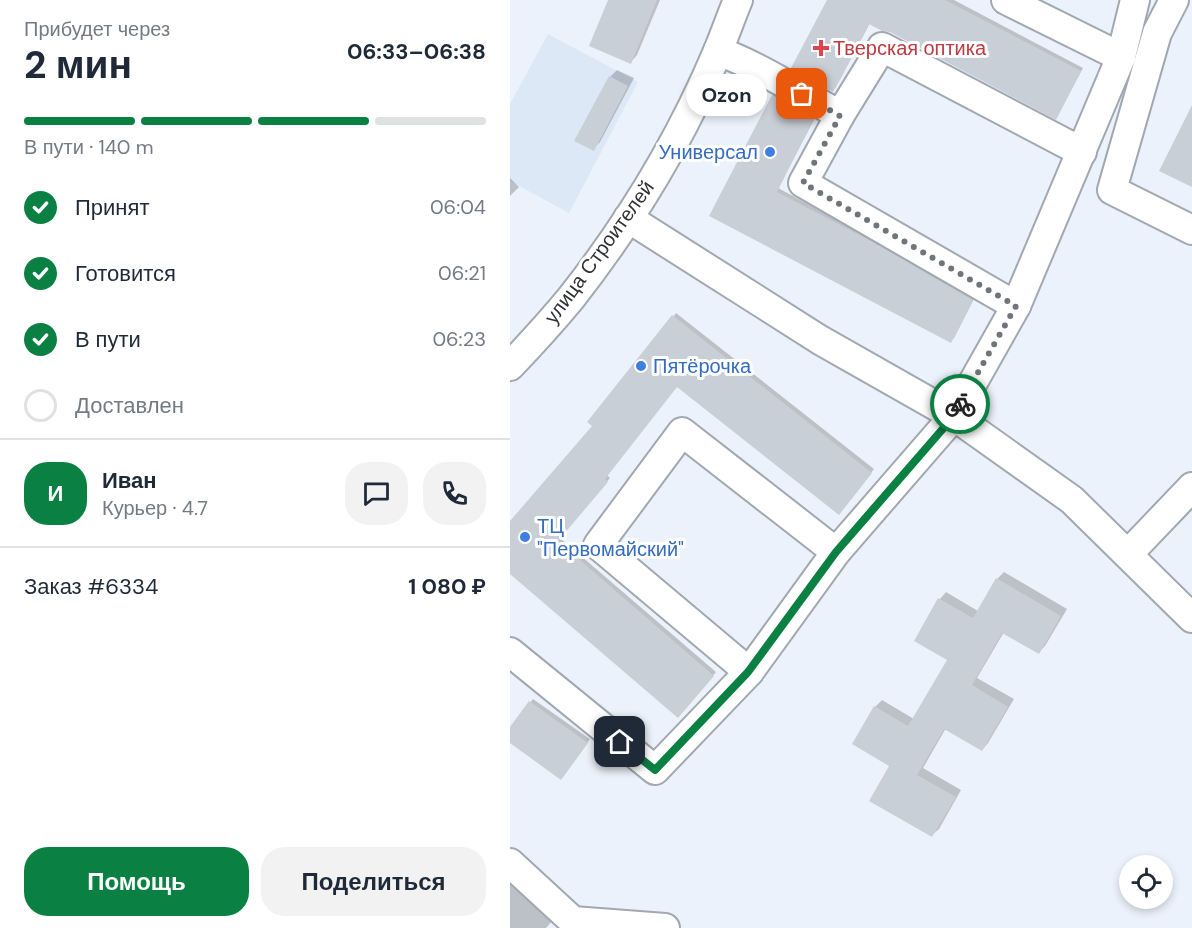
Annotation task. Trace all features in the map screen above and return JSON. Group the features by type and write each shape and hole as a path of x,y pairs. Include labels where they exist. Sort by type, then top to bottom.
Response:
{"street":[{"name":"улица Строителей","path":"510,366 570,298 628,218 662,164 718,51 738,0"},
{"path":"1006,0 1121,57"},
{"path":"513,659 655,770 748,672 836,552 954,416 1016,306 1121,57 1135,0"},
{"path":"1174,0 1156,33 1112,190 1192,230"},
{"path":"1016,306 803,183 882,47 1082,152"},
{"path":"718,51 765,73 840,116"},
{"path":"628,218 820,340 954,416 1072,500 1192,618"},
{"path":"748,672 598,545 682,432 836,552"},
{"path":"1128,554 1192,487"},
{"path":"510,863 573,921 665,928"}],"shaded area":[{"path":"548,34 638,82 569,213 510,181 510,104"}],"building":[{"path":"608,0 657,0 631,64 589,46"},
{"path":"827,0 945,0 1081,71 1056,120 890,32 882,31 869,24 833,92 791,68"},
{"path":"609,76 628,86 594,151 574,141"},
{"path":"772,95 814,119 777,192 871,241 973,300 951,343 709,216"},
{"path":"1192,105 1192,187 1159,171"},
{"path":"672,315 872,473 839,515 677,387 605,479 608,482 558,541 714,676 678,718 510,574 510,521 592,426 587,422"},
{"path":"996,578 1061,616 1039,654 1002,633 972,685 1008,707 982,751 944,729 917,775 956,797 932,837 869,801 889,766 852,744 874,706 908,726 947,660 914,641 938,598 973,618"},
{"path":"529,701 588,743 561,780 510,743 510,727"}],"way so far":[{"path":"802,94 840,116 803,183 1016,306 960,404"}],"place":[{"name":"Тверская оптика","path":"821,48"},
{"name":"Ozon","path":"802,94"},
{"name":"Универсал","path":"770,152"},
{"name":"Пятёрочка","path":"641,366"},
{"name":"ТЦ \"Первомайский\"","path":"525,537"}],"route":[{"path":"620,742 655,770 748,672 836,552 954,416 960,404"}]}
